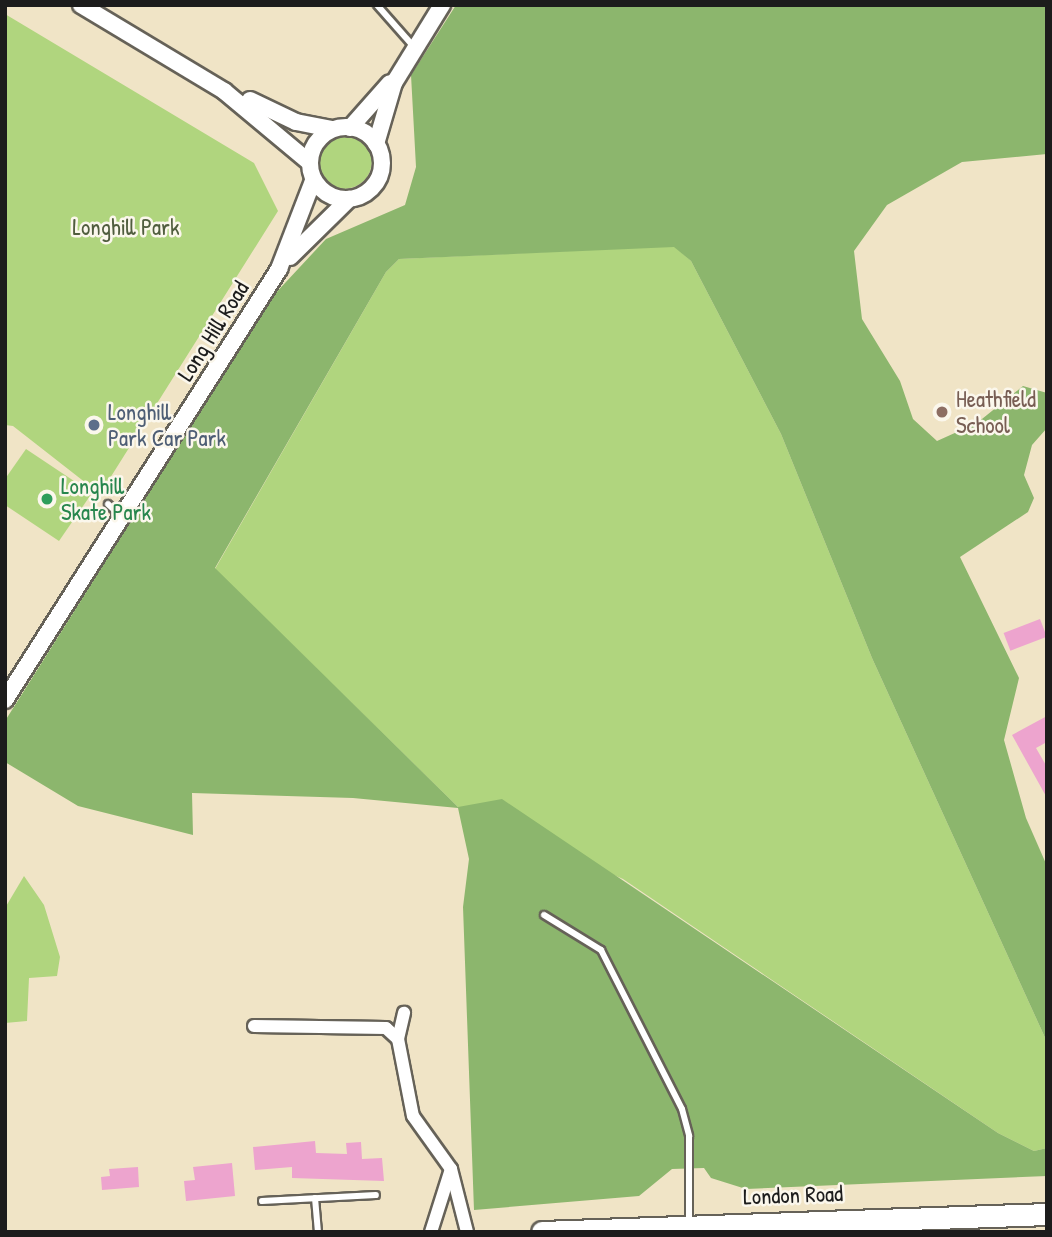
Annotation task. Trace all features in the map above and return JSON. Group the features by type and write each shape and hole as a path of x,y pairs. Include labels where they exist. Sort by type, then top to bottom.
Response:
{"main road":[{"name":"London Road","path":"542,1232 1047,1214"}],"street":[{"path":"81,5 224,91 296,122 331,130 350,128 363,131 376,144 383,160 379,179 366,194 349,199 328,195 313,181 309,162 315,143 331,130"},
{"path":"350,128 401,71 442,5"},
{"path":"376,144 401,71"},
{"path":"224,91 309,162"},
{"name":"Long Hill Road","path":"5,700 279,269 313,181"},
{"name":"Long Hill Road","path":"279,269 349,199"},
{"path":"404,1013 398,1039 413,1116 451,1169 467,1232"},
{"path":"254,1026 386,1028 398,1039"},
{"path":"431,1232 451,1169"}],"lane":[{"path":"377,5 415,48"},
{"path":"108,504 121,517"},
{"path":"544,915 601,950 682,1109 690,1136 689,1226"},
{"path":"262,1201 376,1195"},
{"path":"315,1198 317,1232"}],"green space":[{"path":"456,5 1047,5 1047,154 962,162 887,205 854,251 862,319 900,381 913,419 937,441 977,423 1023,386 1047,393 1047,428 1032,445 1024,475 1034,498 1028,512 960,557 1019,678 1004,740 1026,818 1047,866 1047,1042 872,658 781,434 691,261 674,247 399,259 386,272 215,568 458,807 502,799 998,1133 1034,1151 1047,1148 1047,1176 746,1189 711,1178 704,1168 672,1169 639,1196 474,1210 463,907 469,859 458,808 353,798 192,793 193,835 78,806 5,762 5,721 272,297 326,239 405,205 416,167 411,75"},
{"name":"Longhill Park","path":"5,14 254,163 278,211 100,494 13,426 5,425"},
{"path":"344,133 355,135 364,141 370,150 370,172 364,181 355,187 344,189 333,187 324,181 318,172 316,161 318,150 324,141 333,135"},
{"path":"674,246 691,261 781,434 872,658 1047,1042 1047,1148 1034,1151 998,1133 623,879 459,808 215,569 386,272 399,259"},
{"name":"Longhill Skate Park","path":"26,449 92,493 59,541 5,505 5,479"},
{"path":"24,876 44,905 60,957 57,976 29,978 27,1021 5,1023 5,908"}],"building":[{"path":"1040,619 1047,637 1010,651 1004,633"},
{"path":"1047,716 1047,742 1036,748 1047,767 1047,798 1012,735"},
{"path":"315,1141 316,1153 347,1154 346,1143 361,1142 362,1159 382,1158 384,1181 292,1178 292,1167 255,1170 253,1147"},
{"path":"232,1163 235,1196 186,1201 184,1181 195,1180 193,1167"},
{"path":"138,1167 139,1187 102,1190 101,1177 110,1176 109,1169"}],"place":[{"name":"Heathfield School","path":"942,412"},
{"name":"Longhill Park Car Park","path":"94,425"},
{"name":"Longhill Skate Park","path":"47,499"}]}
